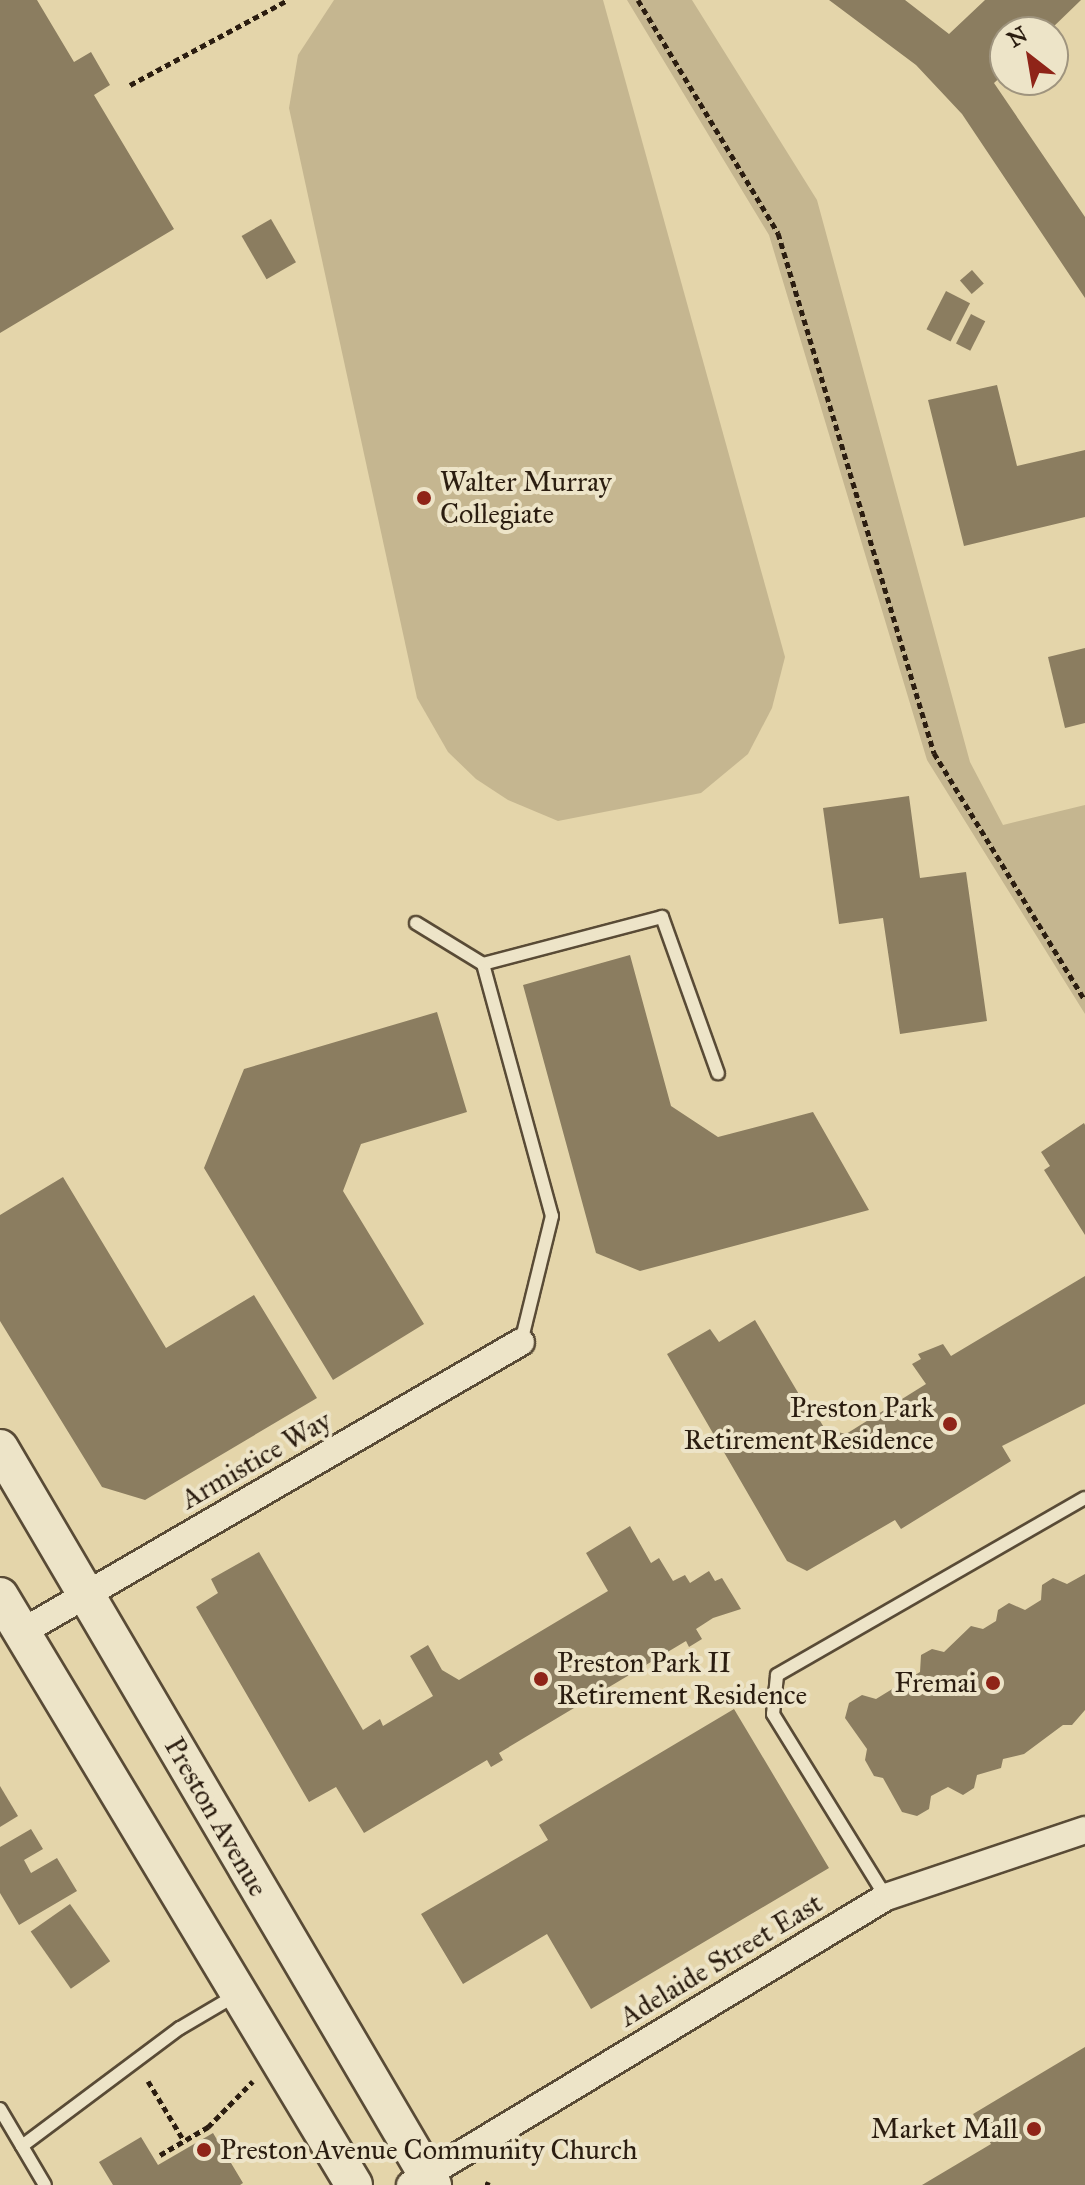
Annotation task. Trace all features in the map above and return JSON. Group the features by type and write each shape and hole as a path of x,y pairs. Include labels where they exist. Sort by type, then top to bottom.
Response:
{"main road":[{"name":"Preston Avenue","path":"0,1448 423,2181"},
{"path":"0,1596 354,2185"}],"street":[{"name":"Armistice Way","path":"22,1632 521,1342"},
{"name":"Adelaide Street East","path":"423,2181 886,1897 1085,1830"}],"lane":[{"path":"483,964 662,917 718,1073"},
{"path":"416,923 483,964 552,1216 521,1342"},
{"path":"886,1897 773,1714 777,1675 1085,1498"},
{"path":"22,2146 136,2061 239,1993"},
{"path":"0,2109 45,2185"}],"path":[{"path":"130,85 288,0"},
{"path":"638,0 778,233 934,753 1085,1000"},
{"path":"136,2061 184,2141"},
{"path":"160,2155 208,2127 257,2078"}],"shaded area":[{"path":"334,0 603,0 785,657 772,708 748,754 701,793 558,821 508,800 476,779 448,752 417,698 289,108 298,55"},
{"path":"627,0 692,0 817,200 970,762 1003,825 1085,805 1085,1014 927,760 769,235"}],"building":[{"path":"0,0 37,0 74,62 91,52 110,85 94,95 174,229 0,333"},
{"path":"829,0 905,0 949,34 985,0 1081,0 1064,16 989,16 989,96 1003,96 1085,217 1085,298 962,114 916,65"},
{"path":"271,219 296,262 267,279 242,236"},
{"path":"972,270 984,284 972,294 960,280"},
{"path":"946,291 970,303 951,342 926,329"},
{"path":"971,314 985,321 970,351 956,343"},
{"path":"997,385 1017,466 1085,450 1085,517 964,546 928,400"},
{"path":"1085,648 1085,723 1065,728 1048,657"},
{"path":"909,796 920,878 966,872 987,1021 900,1034 883,918 839,924 823,808"},
{"path":"630,955 671,1106 718,1137 813,1112 869,1210 640,1271 596,1253 523,985"},
{"path":"437,1012 467,1112 361,1144 343,1191 424,1324 333,1380 204,1168 244,1069"},
{"path":"1084,1123 1085,1235 1044,1170 1050,1166 1041,1152"},
{"path":"63,1177 166,1348 254,1295 317,1398 145,1500 102,1487 0,1321 0,1215"},
{"name":"Preston Park Retirement Residence","path":"1085,1276 1085,1404 1002,1446 1011,1461 901,1529 895,1520 807,1571 787,1561 667,1354 710,1329 719,1342 755,1320 813,1418 817,1416 825,1429 846,1434 926,1384 912,1364 921,1359 918,1354 943,1344 951,1356"},
{"name":"Preston Park II Retirement Residence","path":"630,1526 651,1563 659,1558 673,1581 685,1575 690,1583 709,1571 715,1581 722,1578 741,1609 713,1618 696,1629 702,1639 689,1647 686,1641 499,1753 503,1760 491,1767 487,1760 364,1833 336,1787 309,1802 196,1607 218,1593 211,1579 259,1552 363,1730 380,1719 383,1726 433,1696 410,1656 428,1645 442,1670 459,1680 608,1591 586,1553"},
{"name":"Fremai","path":"1085,1574 1085,1710 1072,1725 1063,1725 1024,1754 1003,1759 1001,1768 977,1775 974,1788 963,1795 948,1787 931,1796 929,1809 917,1816 902,1812 883,1778 874,1776 865,1760 867,1749 845,1718 849,1703 862,1695 876,1699 920,1672 921,1655 932,1649 944,1652 971,1626 983,1629 996,1621 998,1610 1009,1603 1025,1610 1041,1600 1042,1585 1053,1578 1067,1584"},
{"path":"734,1709 829,1868 591,2009 547,1934 463,1984 421,1914 548,1840 539,1825"},
{"path":"0,1786 18,1816 0,1827"},
{"path":"31,1829 43,1849 24,1860 31,1873 57,1858 77,1891 19,1925 0,1893 0,1847"},
{"path":"70,1904 110,1961 71,1989 31,1932"},
{"name":"Market Mall","path":"1085,2047 1085,2185 922,2185 991,2144 973,2114"},
{"name":"Preston Avenue Community Church","path":"213,2133 243,2183 240,2185 113,2185 99,2162 141,2137 158,2165"}],"place":[{"name":"Walter Murray Collegiate","path":"424,498"},
{"name":"Preston Park Retirement Residence","path":"950,1424"},
{"name":"Preston Park II Retirement Residence","path":"541,1679"},
{"name":"Fremai","path":"993,1683"},
{"name":"Market Mall","path":"1034,2129"},
{"name":"Preston Avenue Community Church","path":"204,2150"}]}
